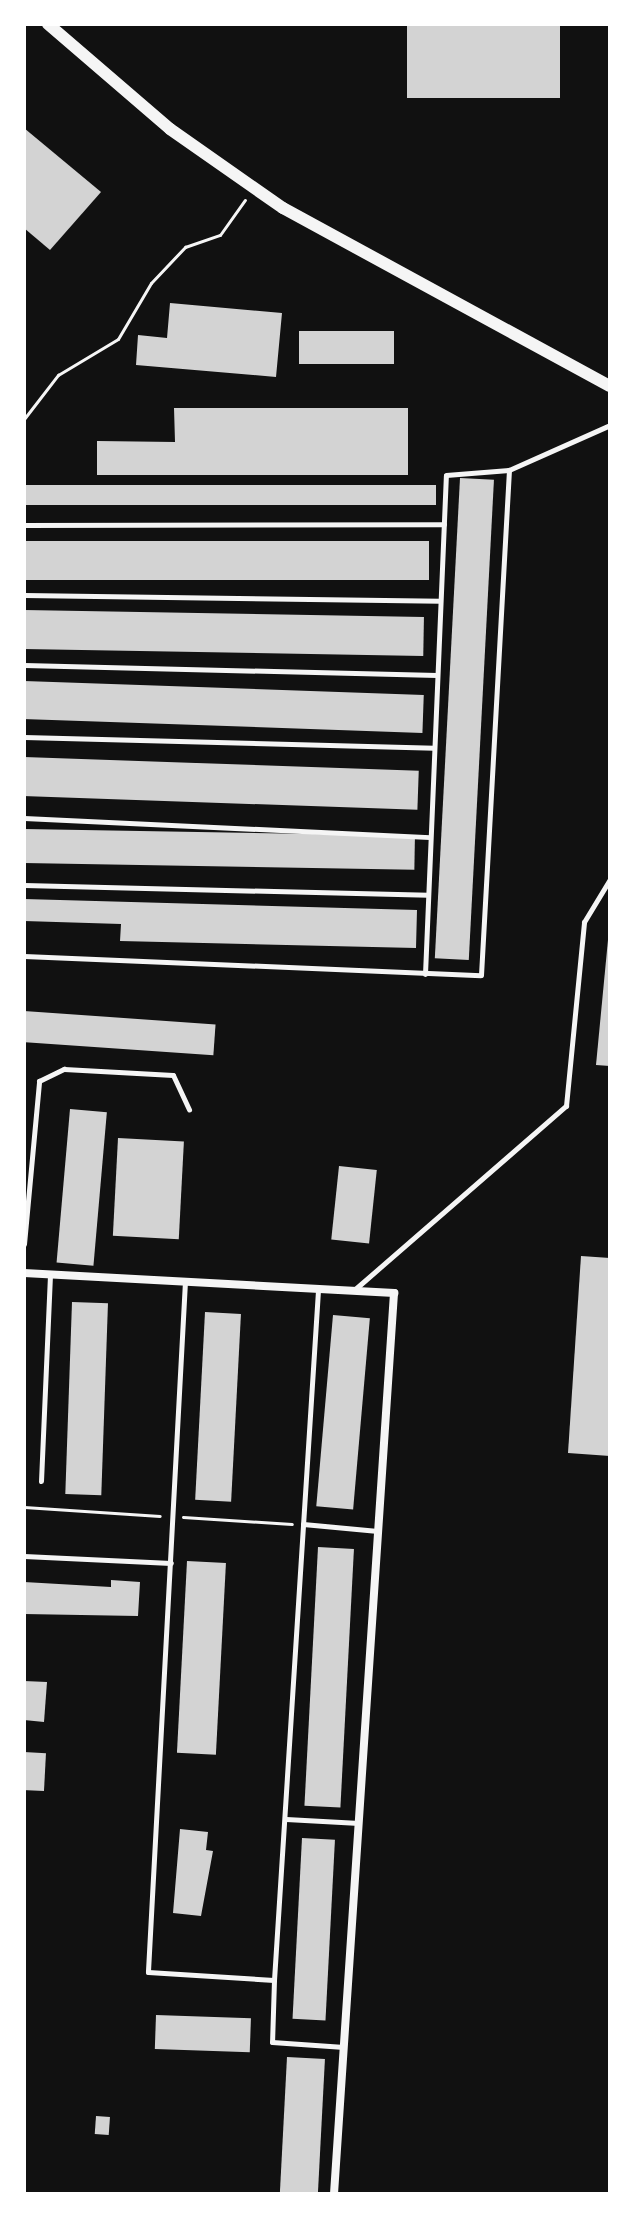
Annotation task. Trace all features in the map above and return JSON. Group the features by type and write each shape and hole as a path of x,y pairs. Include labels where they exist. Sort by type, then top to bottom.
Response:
{"street":[{"path":"48,24 170,129 253,188 610,386"},
{"path":"24,1273 394,1293 334,2194"}],"lane":[{"path":"425,974 446,475 509,470 610,425"},
{"path":"24,956 481,975 509,470"},
{"path":"24,525 444,524"},
{"path":"24,595 440,601"},
{"path":"24,665 437,675"},
{"path":"24,737 434,748"},
{"path":"24,818 430,837"},
{"path":"353,1291 566,1106 584,922 610,879"},
{"path":"24,885 428,895"},
{"path":"24,1244 39,1081 64,1069 173,1075 189,1110"},
{"path":"41,1481 50,1274"},
{"path":"185,1280 148,1972 274,1980"},
{"path":"319,1289 272,2042 344,2047"},
{"path":"303,1524 378,1531"},
{"path":"24,1556 171,1563"},
{"path":"286,1819 359,1823"}],"path":[{"path":"24,419 58,375 118,339 151,283 185,247 220,235 253,188"}],"building":[{"path":"407,24 560,24 560,98 407,98"},
{"path":"24,128 101,192 50,250 24,228"},
{"path":"170,303 282,313 276,377 136,365 138,335 167,338"},
{"path":"299,331 394,331 394,364 299,364"},
{"path":"174,408 408,408 408,475 97,475 97,441 175,442"},
{"path":"460,478 494,480 469,960 435,958"},
{"path":"24,485 436,485 436,505 24,505"},
{"path":"24,541 429,541 429,580 24,580"},
{"path":"24,610 424,617 423,656 24,649"},
{"path":"24,681 424,695 422,733 24,719"},
{"path":"24,757 419,771 417,810 24,796"},
{"path":"24,829 415,836 414,870 24,863"},
{"path":"24,899 417,910 416,948 120,941 121,924 24,921"},
{"path":"610,919 610,1066 596,1065"},
{"path":"24,1011 216,1024 213,1055 24,1042"},
{"path":"70,1109 107,1112 93,1266 57,1262"},
{"path":"118,1138 184,1141 179,1239 113,1236"},
{"path":"339,1166 377,1170 369,1244 331,1240"},
{"path":"581,1256 610,1258 610,1456 568,1453"},
{"path":"72,1302 108,1303 101,1495 65,1494"},
{"path":"205,1312 241,1314 231,1502 195,1500"},
{"path":"333,1315 370,1318 353,1509 316,1506"},
{"path":"318,1547 354,1549 340,1808 304,1806"},
{"path":"187,1561 226,1563 216,1755 177,1753"},
{"path":"111,1580 140,1582 138,1616 24,1614 24,1582 111,1587"},
{"path":"24,1681 47,1682 44,1722 24,1720"},
{"path":"24,1752 46,1753 44,1791 24,1790"},
{"path":"180,1829 208,1832 206,1850 213,1851 201,1916 173,1913"},
{"path":"302,1838 335,1840 325,2020 293,2019"},
{"path":"156,2015 251,2018 250,2052 155,2049"},
{"path":"287,2057 325,2059 318,2194 280,2194"},
{"path":"96,2116 110,2117 109,2135 95,2134"}]}
